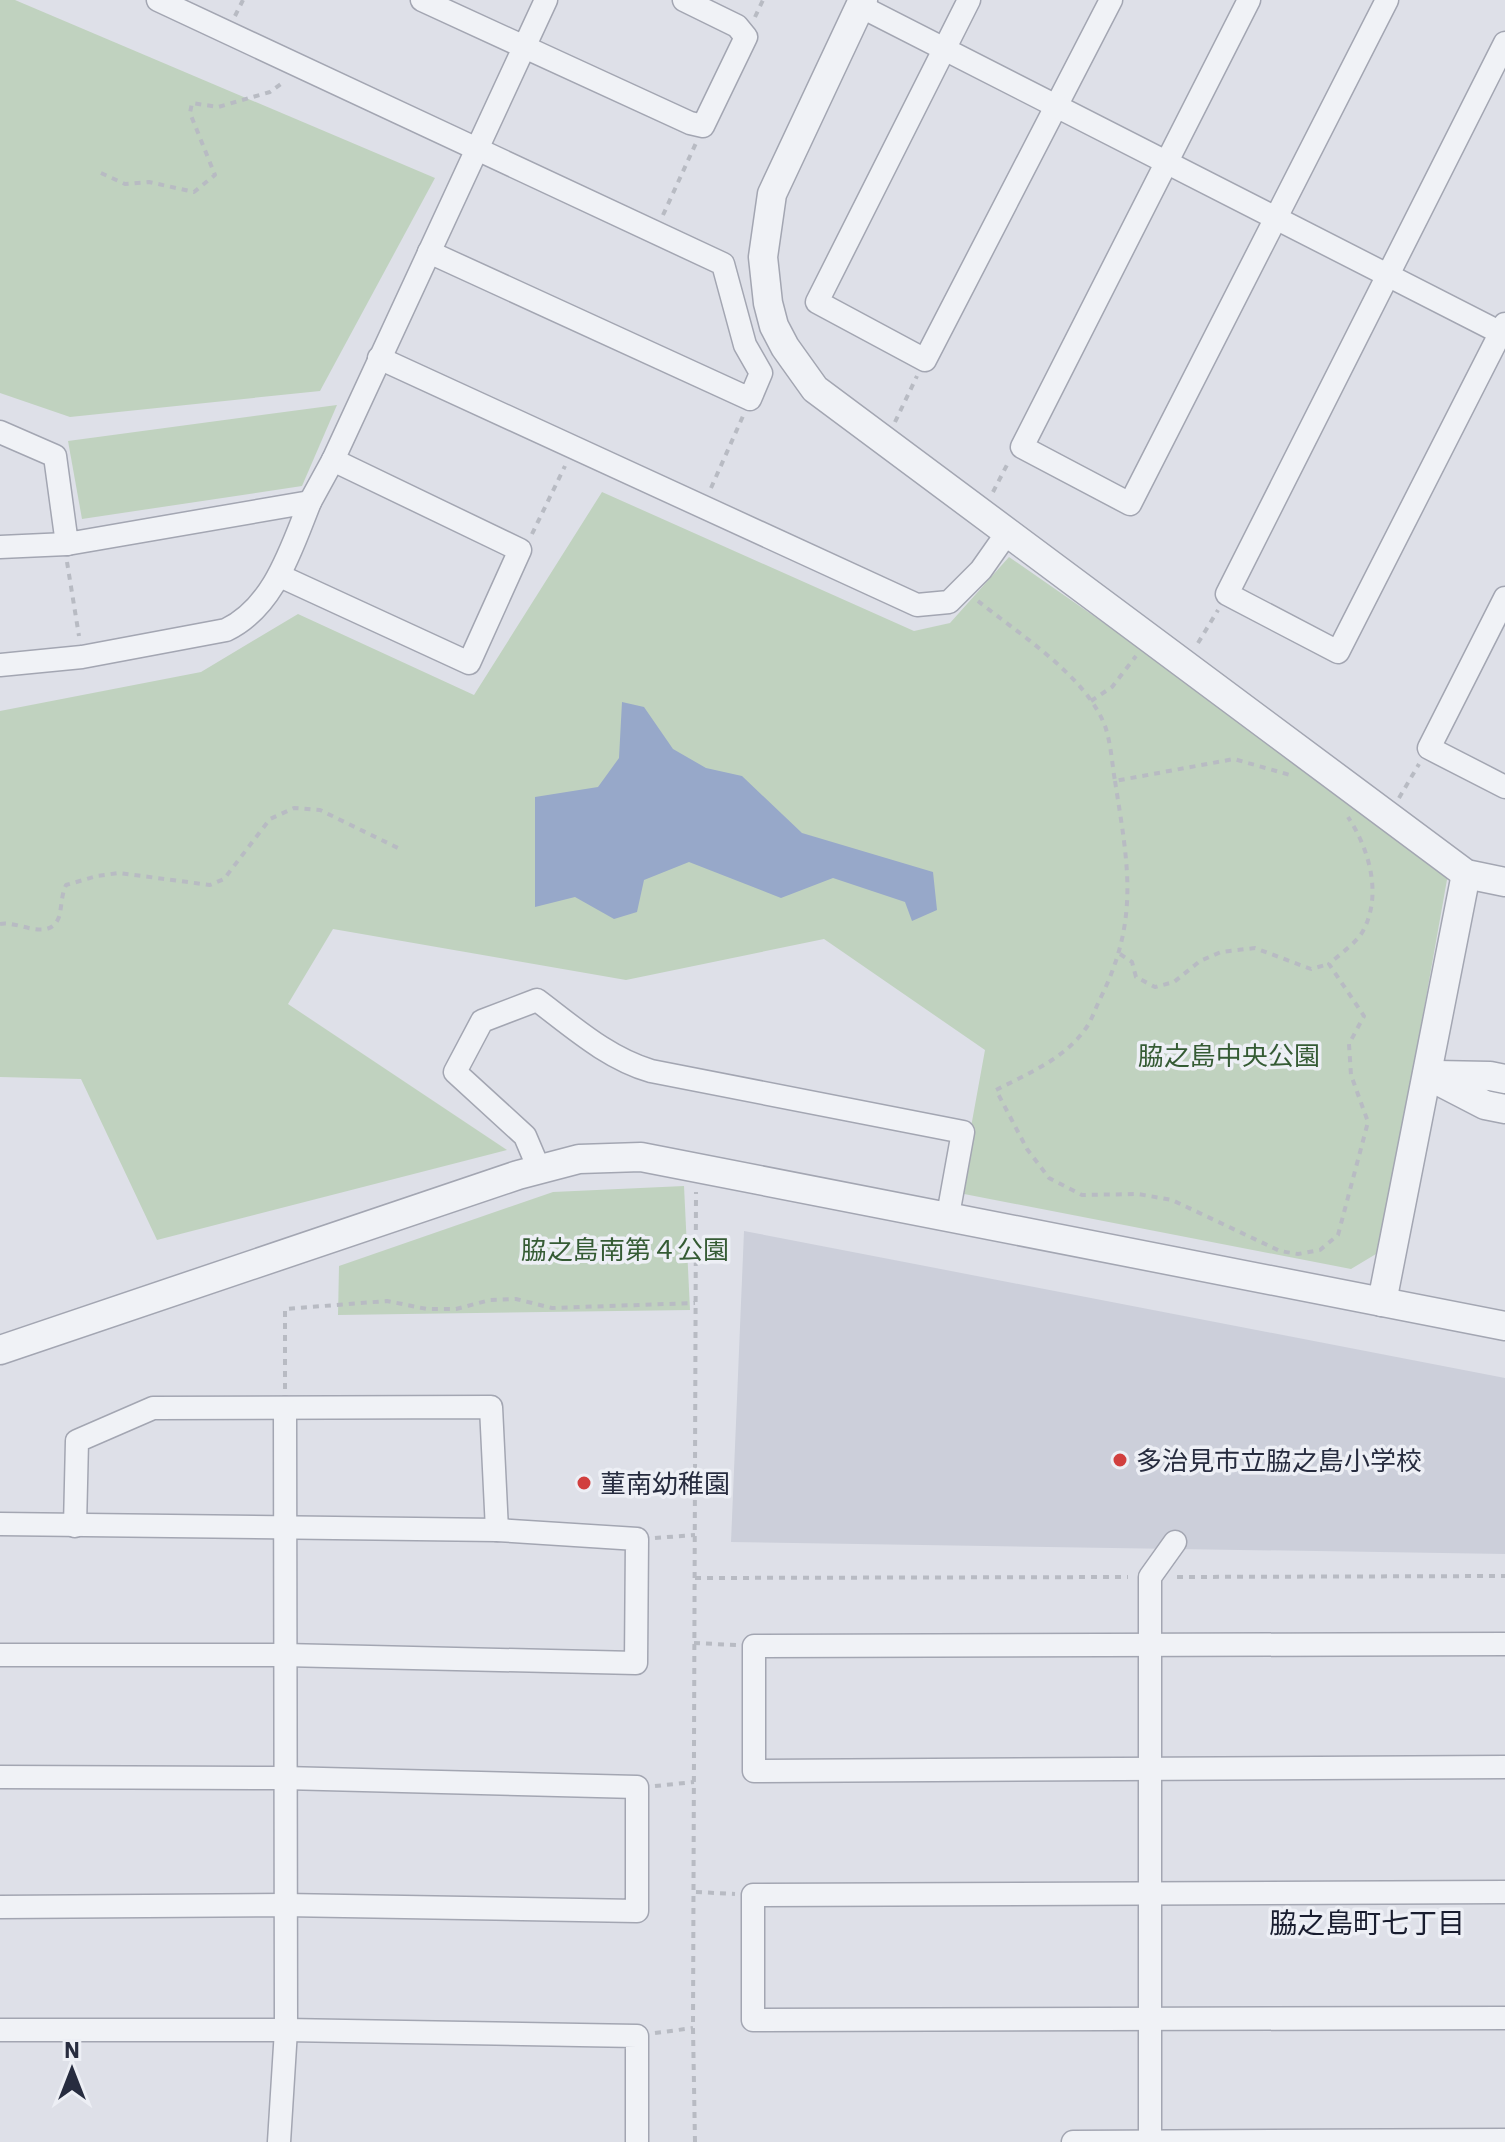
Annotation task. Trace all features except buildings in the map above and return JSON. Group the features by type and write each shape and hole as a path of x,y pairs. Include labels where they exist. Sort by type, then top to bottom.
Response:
{"street":[{"path":"158,0 723,264 745,345 761,373 750,399 429,252"},
{"path":"422,0 690,123 703,126 746,37 737,26 684,0"},
{"path":"0,665 82,657 226,630 244,621 280,576 310,502 333,460 546,0"},
{"path":"969,0 817,302 925,360 1111,0"},
{"path":"1249,0 1022,447 1130,504 1387,0"},
{"path":"1505,43 1390,275 1227,594 1338,652 1504,330 1390,275 1277,218 861,3 772,194 763,257 774,326 815,389 1466,874 1505,882"},
{"path":"379,358 917,605 949,602 981,570 1007,533"},
{"path":"0,432 55,456 67,544"},
{"path":"280,576 469,663 520,550 333,460"},
{"path":"0,547 67,544 310,502"},
{"path":"1505,598 1429,748 1505,787"},
{"path":"1382,1302 1466,874"},
{"path":"539,1169 525,1136 455,1072 482,1021 537,1000 606,1053 640,1068 963,1132 948,1215"},
{"path":"1427,1075 1505,1079"},
{"path":"1427,1075 1485,1105 1505,1109"},
{"path":"0,1350 539,1169 579,1159 641,1157 1505,1326"},
{"path":"75,1526 77,1441 153,1408 491,1407 497,1530"},
{"path":"279,2142 286,2030 285,1408"},
{"path":"0,1524 284,1530 497,1530 637,1539 636,1663 284,1655 0,1655"},
{"path":"1150,2142 1150,1577 1175,1542"},
{"path":"1505,1644 754,1646 754,1771 1505,1767"},
{"path":"0,1777 284,1778 637,1787 637,1911 284,1905 0,1907"},
{"path":"1505,1892 753,1895 753,2020 1505,2018"},
{"path":"0,2030 286,2030 637,2036 637,2142"},
{"path":"1073,2142 1505,2140"}],"path":[{"path":"101,173 125,184 149,182 194,192 215,175 190,113 192,103 218,107 270,92 288,78 295,65"},
{"path":"656,231 703,126"},
{"path":"886,442 925,360"},
{"path":"702,507 750,399"},
{"path":"520,550 526,546 575,446"},
{"path":"982,514 1010,460 1022,447"},
{"path":"67,544 82,657"},
{"path":"963,590 1059,666 1091,701 1105,726 1125,847 1129,900 1120,954 1084,1032 1048,1063 996,1090 1027,1149 1049,1178 1082,1195 1138,1194 1172,1200 1280,1251 1298,1254 1320,1250 1338,1235 1368,1122 1351,1075 1349,1044 1364,1016 1329,964"},
{"path":"1185,665 1227,594"},
{"path":"1091,701 1112,687 1148,637"},
{"path":"1389,815 1429,748"},
{"path":"1115,781 1234,759 1289,774 1302,782"},
{"path":"0,924 40,931 50,928 58,919 61,895 66,885 97,876 119,873 210,885 224,879 270,819 294,808 320,810 398,848"},
{"path":"1120,954 1132,962 1136,977 1155,987 1174,982 1200,961 1221,952 1255,948 1311,969 1329,964 1363,932 1373,902 1370,865 1360,835 1346,815"},
{"path":"695,2142 697,1166"},
{"path":"285,1408 285,1309 387,1301 427,1309 456,1309 490,1300 516,1299 552,1308 695,1303"},
{"path":"637,1539 695,1535"},
{"path":"695,1578 1505,1576"},
{"path":"694,1643 754,1646"},
{"path":"637,1787 695,1782"},
{"path":"695,1892 753,1895"},
{"path":"637,2036 693,2028"}],"shaded area":[{"name":"多治見市立脇之島小学校","path":"744,1231 1505,1378 1505,1554 731,1542"}],"green space":[{"path":"0,0 15,0 435,178 320,391 70,417 0,393"},
{"path":"337,405 302,486 82,519 68,441"},
{"name":"脇之島中央公園","path":"602,492 914,631 950,623 1009,557 1439,856 1448,874 1381,1251 1351,1269 959,1193 985,1050 824,939 626,980 333,929 288,1004 507,1150 157,1240 81,1079 0,1077 0,711 201,672 298,614 474,695"},
{"name":"脇之島南第４公園","path":"684,1186 690,1310 338,1315 339,1266 553,1192"}],"water":[{"path":"622,702 644,707 673,749 706,768 742,776 802,833 933,872 937,910 912,921 905,902 833,878 781,898 689,862 644,880 637,912 614,919 575,897 535,907 535,797 598,787 619,758"}],"place":[{"name":"多治見市立脇之島小学校","path":"1120,1460"},
{"name":"菫南幼稚園","path":"584,1483"}],"district":[{"name":"脇之島町七丁目","path":"1367,1922"}]}
